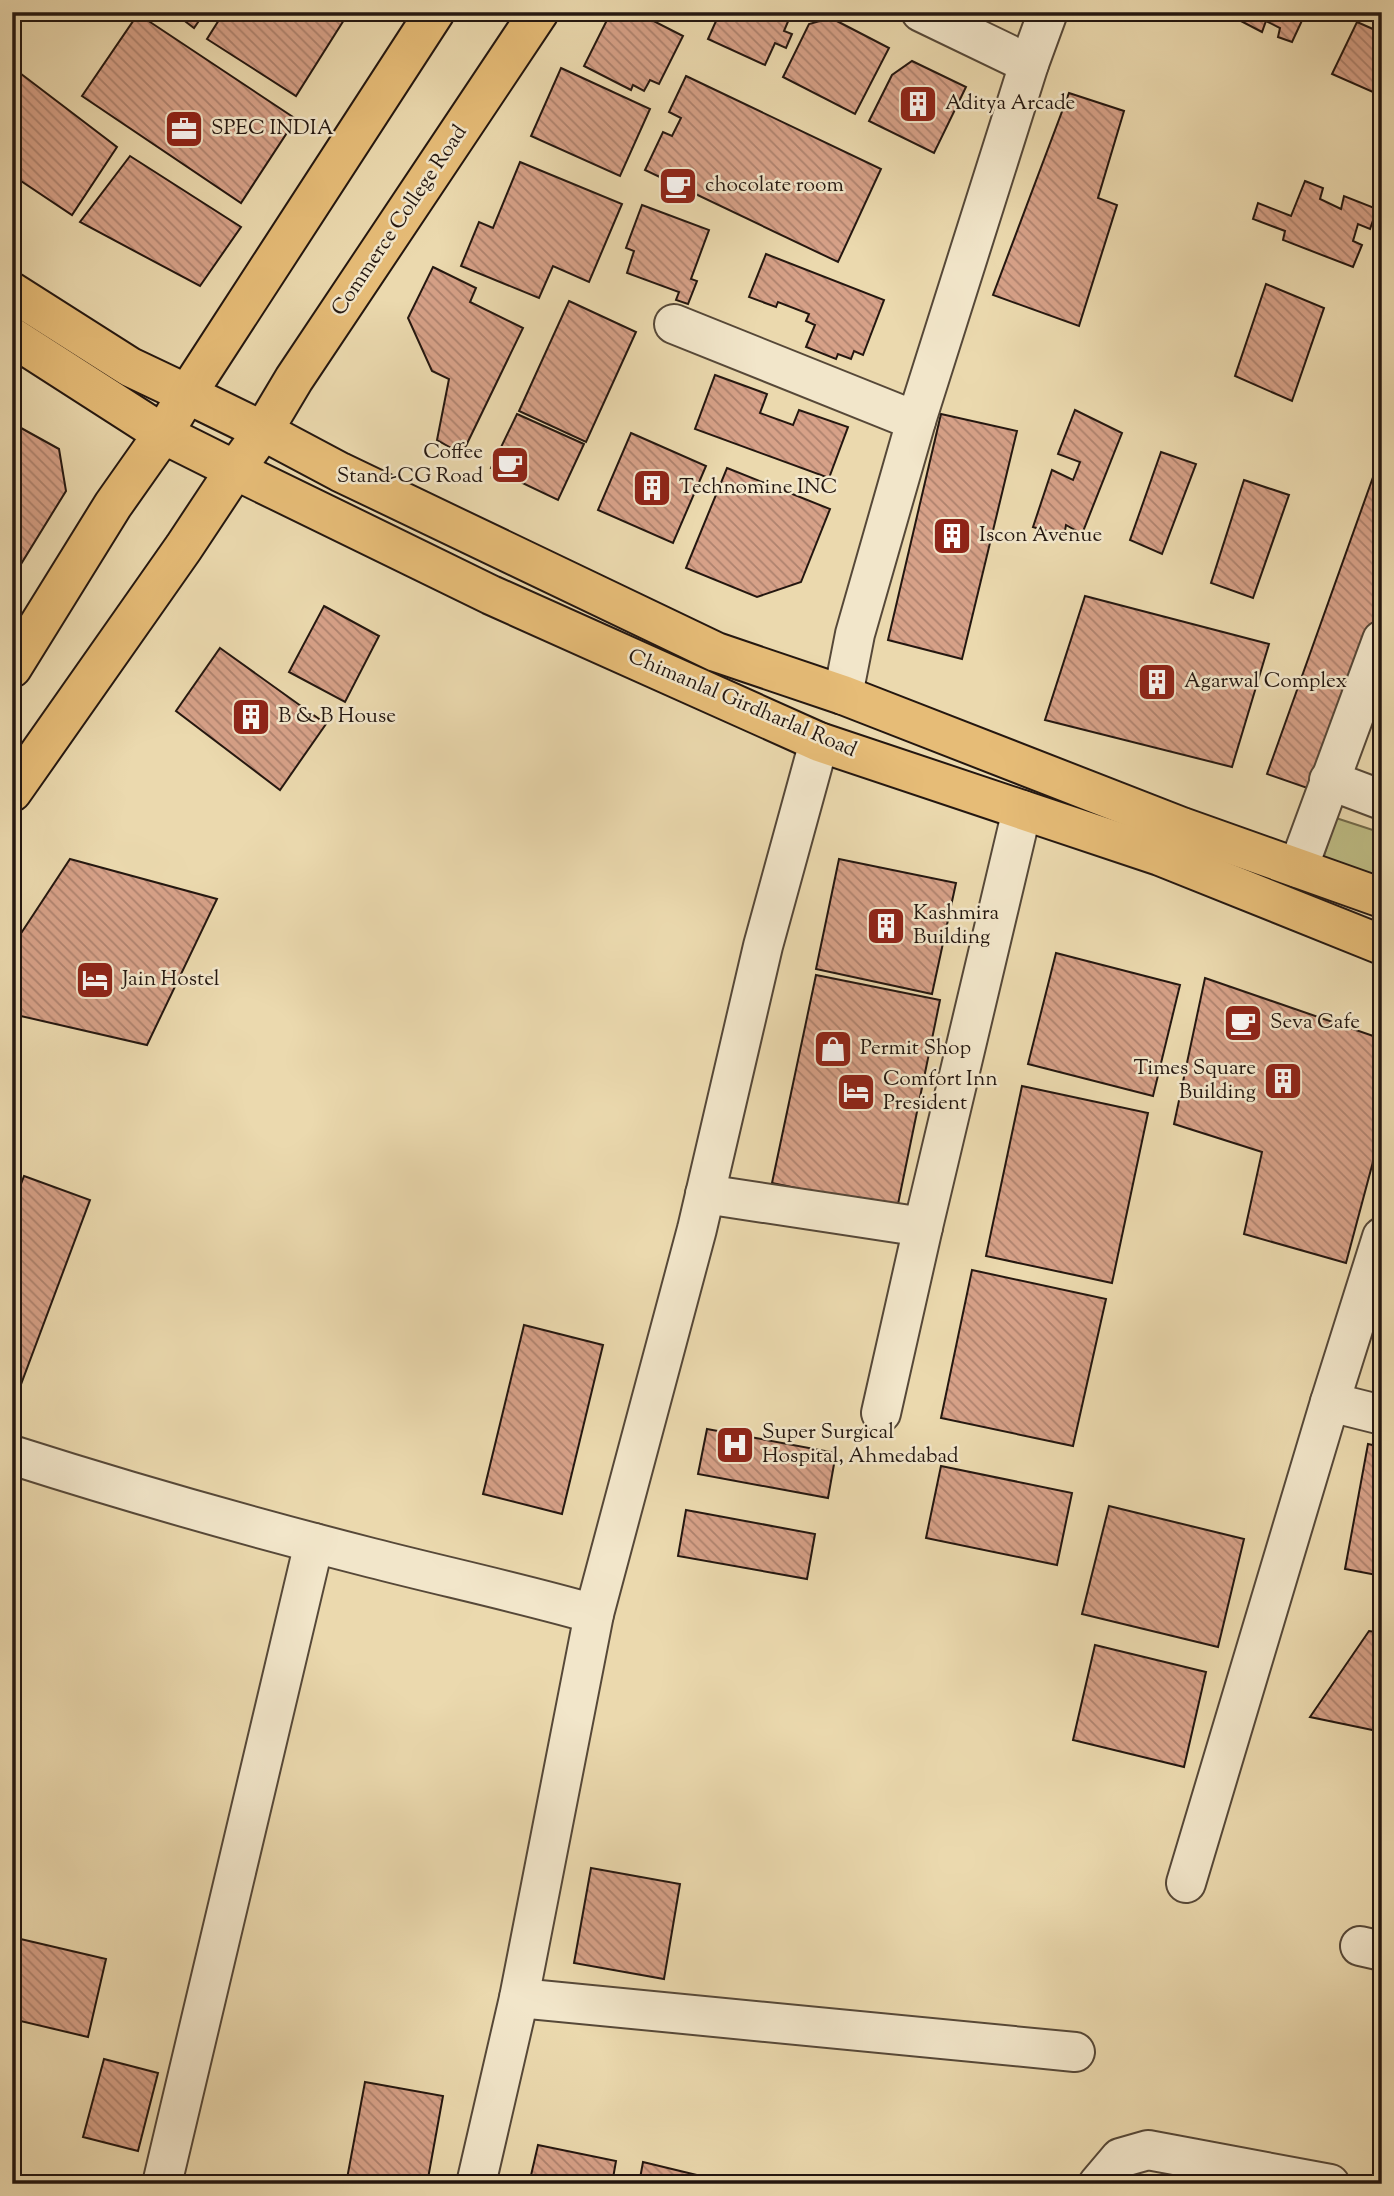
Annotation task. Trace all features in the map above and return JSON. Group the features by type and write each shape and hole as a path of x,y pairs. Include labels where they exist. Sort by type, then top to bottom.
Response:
{"main road":[{"path":"12,668 113,505 163,434 435,12"},
{"name":"Commerce College Road","path":"235,470 539,12"},
{"path":"12,292 131,367 187,394"},
{"path":"12,337 163,434"},
{"name":"Chimanlal Girdharlal Road","path":"187,394 263,430 364,484 716,652 843,695 1182,827 1382,898"},
{"name":"Chimanlal Girdharlal Road","path":"163,434 491,595 819,742 1160,856 1382,945"},
{"path":"12,792 235,470"}],"street":[{"path":"922,12 1029,64"},
{"path":"843,695 855,634 916,421 1029,64 1048,12"},
{"path":"674,324 916,421"},
{"path":"1298,868 1382,640"},
{"path":"476,2184 519,1998 594,1614 705,1194 762,946 819,742"},
{"path":"1329,780 1382,800"},
{"path":"881,1413 1021,810"},
{"path":"705,1194 923,1227"},
{"path":"1186,1883 1382,1237"},
{"path":"1330,1402 1382,1415"},
{"path":"12,1455 156,1501 594,1614"},
{"path":"162,2184 314,1543"},
{"path":"519,1998 1075,2052"},
{"path":"1098,2184 1120,2158 1148,2150 1260,2177 1330,2184"}],"shaded area":[{"path":"1336,818 1382,833 1382,880 1323,859"}],"building":[{"path":"173,12 205,12 194,28"},
{"path":"224,12 349,12 296,96 207,39"},
{"path":"611,12 636,12 683,36 659,84 650,80 644,91 633,85 631,90 584,66"},
{"path":"720,12 792,12 784,31 792,34 786,48 775,43 765,65 708,39"},
{"path":"1237,12 1306,12 1292,42 1278,37 1280,28 1266,21 1262,32 1235,18"},
{"path":"138,14 296,119 241,203 82,96"},
{"path":"831,18 889,48 855,114 783,77 809,24"},
{"path":"1357,22 1382,33 1382,96 1332,74"},
{"name":"Aditya Arcade","path":"912,61 966,87 934,153 869,121 892,75"},
{"path":"12,67 117,147 72,215 12,175"},
{"path":"561,68 650,109 620,176 531,136"},
{"path":"686,76 881,169 838,262 645,170 663,132 672,136 681,118 669,112"},
{"path":"1069,93 1124,111 1098,198 1117,205 1079,326 993,295"},
{"path":"130,156 241,227 200,286 80,222"},
{"path":"520,162 622,204 589,282 553,266 539,298 461,266 479,222 493,228"},
{"path":"1305,181 1323,188 1320,199 1341,209 1344,196 1377,209 1370,229 1358,224 1353,241 1362,245 1353,267 1283,240 1285,231 1253,219 1258,203 1291,216"},
{"path":"642,205 709,230 691,279 697,281 688,304 676,300 679,292 627,273 634,251 626,248"},
{"path":"766,254 884,300 863,355 854,351 851,359 838,354 836,359 806,347 815,325 806,321 809,314 778,302 776,307 749,297"},
{"path":"433,267 476,288 470,302 523,328 462,454 437,440 449,379 432,371 408,318"},
{"path":"1266,284 1324,308 1292,401 1235,376"},
{"path":"569,301 636,332 586,442 519,411"},
{"path":"715,375 767,394 760,413 793,425 799,410 848,427 829,478 695,429"},
{"path":"1075,410 1122,433 1082,534 1066,525 1064,536 1033,527 1052,470 1073,480 1080,462 1058,454"},
{"path":"517,414 584,444 558,500 491,468"},
{"name":"Iscon Avenue","path":"941,414 1017,431 962,659 888,640"},
{"path":"12,423 59,449 66,491 21,564 12,558"},
{"name":"Technomine INC","path":"631,433 706,466 673,543 598,510"},
{"path":"1161,452 1196,464 1162,554 1130,540"},
{"path":"1382,452 1382,608 1316,791 1267,774"},
{"path":"727,468 830,509 801,582 757,597 686,568"},
{"path":"1244,480 1289,495 1253,598 1211,583"},
{"name":"Agarwal Complex","path":"1085,596 1269,644 1232,767 1045,720"},
{"path":"324,606 379,636 345,702 289,672"},
{"name":"B & B House","path":"220,648 326,724 280,790 176,711"},
{"name":"Jain Hostel","path":"70,859 217,899 147,1045 12,1014 12,947"},
{"name":"Kashmira Building","path":"839,859 956,883 932,994 816,969"},
{"path":"1056,953 1180,985 1153,1096 1028,1064"},
{"name":"Comfort Inn President","path":"816,975 940,1000 897,1209 772,1183"},
{"name":"Times Square Building","path":"1205,978 1382,1039 1382,1128 1346,1263 1244,1234 1262,1152 1174,1124"},
{"path":"1022,1086 1148,1113 1112,1283 986,1256"},
{"path":"24,1176 90,1200 12,1403 12,1208"},
{"path":"972,1270 1106,1299 1073,1446 941,1418"},
{"path":"524,1325 603,1345 562,1514 483,1494"},
{"path":"707,1429 836,1453 828,1498 698,1474"},
{"path":"1368,1444 1382,1447 1382,1576 1345,1569"},
{"path":"941,1466 1072,1493 1057,1565 926,1538"},
{"path":"1109,1506 1244,1539 1218,1647 1082,1614"},
{"path":"686,1510 815,1534 807,1579 678,1556"},
{"path":"1369,1631 1382,1633 1382,1732 1310,1717"},
{"path":"1095,1645 1206,1672 1184,1767 1073,1740"},
{"path":"591,1868 680,1884 664,1979 574,1963"},
{"path":"12,1937 106,1959 88,2037 12,2019"},
{"path":"104,2059 158,2073 138,2151 83,2137"},
{"path":"365,2082 443,2096 427,2184 346,2184"},
{"path":"538,2145 616,2161 612,2184 529,2184"},
{"path":"643,2162 734,2184 639,2184"}],"place":[{"name":"Aditya Arcade","path":"918,104"},
{"name":"SPEC INDIA","path":"184,129"},
{"name":"chocolate room","path":"678,186"},
{"name":"Coffee Stand-CG Road","path":"510,465"},
{"name":"Technomine INC","path":"652,488"},
{"name":"Iscon Avenue","path":"952,536"},
{"name":"Agarwal Complex","path":"1157,682"},
{"name":"B & B House","path":"251,717"},
{"name":"Kashmira Building","path":"886,926"},
{"name":"Jain Hostel","path":"95,980"},
{"name":"Seva Cafe","path":"1243,1023"},
{"name":"Permit Shop","path":"833,1049"},
{"name":"Times Square Building","path":"1283,1081"},
{"name":"Comfort Inn President","path":"856,1092"},
{"name":"Super Surgical Hospital, Ahmedabad","path":"735,1445"}]}
